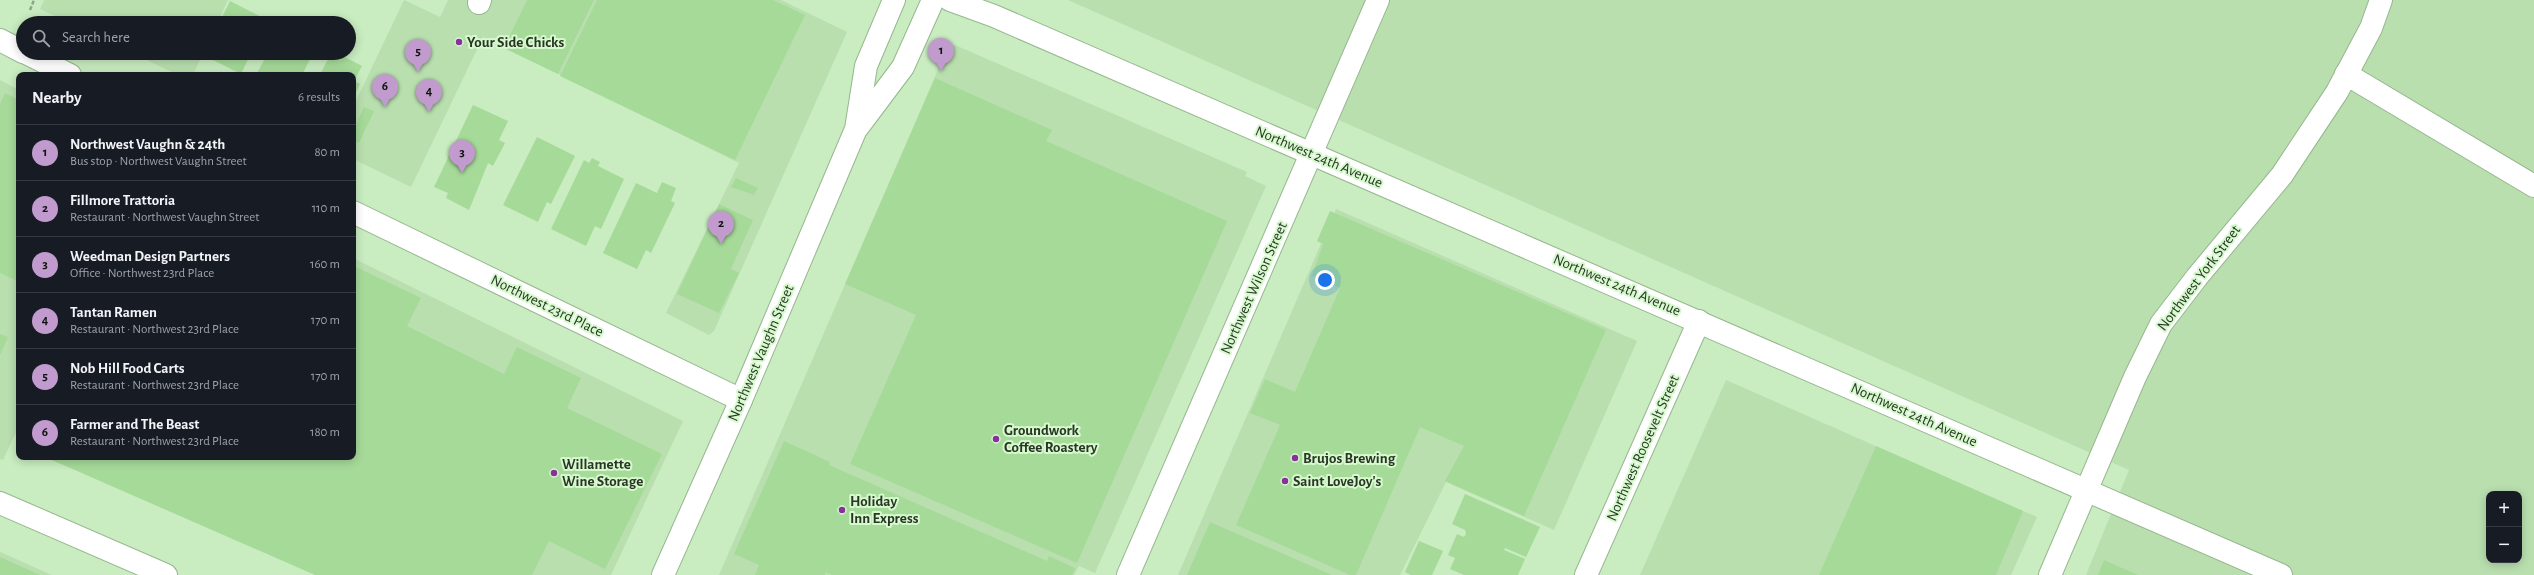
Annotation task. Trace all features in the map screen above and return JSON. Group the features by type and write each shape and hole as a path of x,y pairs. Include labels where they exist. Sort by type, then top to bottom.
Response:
{"street":[{"name":"Northwest Vaughn Street","path":"663,575 741,400 856,129 866,66 894,0"},
{"name":"Northwest Vaughn Street","path":"856,129 903,67 932,0"},
{"name":"Northwest 24th Avenue","path":"950,0 994,16 1312,155 1699,320 2086,491 2281,575"},
{"name":"Northwest Wilson Street","path":"1128,575 1312,155 1378,0"},
{"name":"Northwest York Street","path":"2050,575 2135,377 2161,324 2197,277 2282,175 2346,74 2371,28 2381,0"},
{"path":"0,40 16,48"},
{"path":"40,60 64,72"},
{"path":"2346,74 2534,186"},
{"name":"Northwest 23rd Place","path":"356,213 741,400"},
{"name":"Northwest Roosevelt Street","path":"1586,575 1699,320"},
{"path":"0,504 166,575"}],"path":[{"path":"30,10 34,0"}],"shaded area":[{"path":"44,0 228,0 220,16 55,16 40,9"},
{"path":"404,0 440,17 448,0 781,0 847,32 714,331 709,335 666,313 739,163 483,37 411,187 356,160 356,101"},
{"path":"1068,0 2534,0 2534,575 2086,575 2129,470"},
{"path":"955,45 1247,172 1245,176 1266,186 1095,573 1079,566 1074,575 719,575 947,49"},
{"path":"147,60 200,60 194,72 172,72"},
{"path":"0,80 16,88 16,432 3,460 0,459"},
{"path":"1336,209 1637,341 1554,530 1446,482 1400,575 1178,575"},
{"path":"356,259 683,421 611,575 315,575 373,455 356,446"},
{"path":"1726,380 2037,517 2011,575 1640,575"},
{"path":"0,552 52,575 0,575"}],"building":[{"path":"527,0 594,0 558,74 504,48"},
{"path":"597,0 773,0 805,15 735,160 560,76"},
{"path":"230,1 259,16 222,16"},
{"path":"213,60 248,60 242,72 237,72"},
{"path":"264,60 310,60 304,72 258,72"},
{"path":"328,60 350,60 362,66 356,77 356,72 322,72"},
{"path":"935,78 1052,130 1046,141 1227,221 1077,563 850,464 916,315 845,284"},
{"path":"356,82 360,84 356,92"},
{"path":"5,93 16,98 16,281 0,273 0,104"},
{"path":"473,105 508,121 499,140 505,143 493,166 488,163 469,210 446,198 448,193 434,187"},
{"path":"364,107 374,111 359,143 356,142 356,124"},
{"path":"537,137 575,156 551,204 547,202 538,222 503,205"},
{"path":"592,158 600,162 598,166 624,179 601,229 595,226 586,246 551,229 584,160 589,163"},
{"path":"736,178 758,188 754,195 731,187"},
{"path":"662,182 676,188 671,201 675,203 651,253 646,250 637,269 603,253 636,183 657,193"},
{"path":"719,204 753,220 731,269 739,273 719,313 677,294"},
{"path":"1330,211 1606,330 1524,516 1445,481 1464,446 1420,427 1356,575 1350,575 1236,525 1280,425 1250,413 1265,379 1295,392 1340,288 1312,276 1323,244 1317,241"},
{"path":"356,267 421,298 407,326 504,374 517,347 581,378 567,408 662,454 605,569 549,541 532,575 315,575 52,460 356,460"},
{"path":"0,334 8,337 0,355"},
{"name":"Holiday Inn Express","path":"784,441 830,462 829,465 1047,561 1049,556 1075,568 1072,575 832,575 826,572 825,575 755,575 759,565 734,554"},
{"path":"1876,446 2023,511 1996,575 1819,575"},
{"path":"1465,494 1540,527 1526,557 1505,548 1504,550 1525,559 1518,575 1464,575 1450,569 1455,558 1448,555 1457,534 1464,537 1466,534 1465,530 1452,524"},
{"path":"1210,522 1332,575 1187,575"},
{"path":"1419,541 1443,551 1432,575 1411,575 1405,572"},
{"path":"0,557 40,575 0,575"},
{"path":"2104,560 2138,575 2098,575"}],"place":[{"name":"Your Side Chicks","path":"459,42"},
{"name":"Northwest Vaughn & 24th","path":"941,71"},
{"name":"Nob Hill Food Carts","path":"418,72"},
{"name":"Farmer and The Beast","path":"385,107"},
{"name":"Tantan Ramen","path":"429,112"},
{"name":"Weedman Design Partners","path":"462,173"},
{"name":"Fillmore Trattoria","path":"721,244"},
{"name":"Groundwork Coffee Roastery","path":"996,439"},
{"name":"Brujos Brewing","path":"1295,458"},
{"name":"Willamette Wine Storage","path":"554,473"},
{"name":"Saint LoveJoy's","path":"1285,481"},
{"name":"Holiday Inn Express","path":"842,510"}]}
